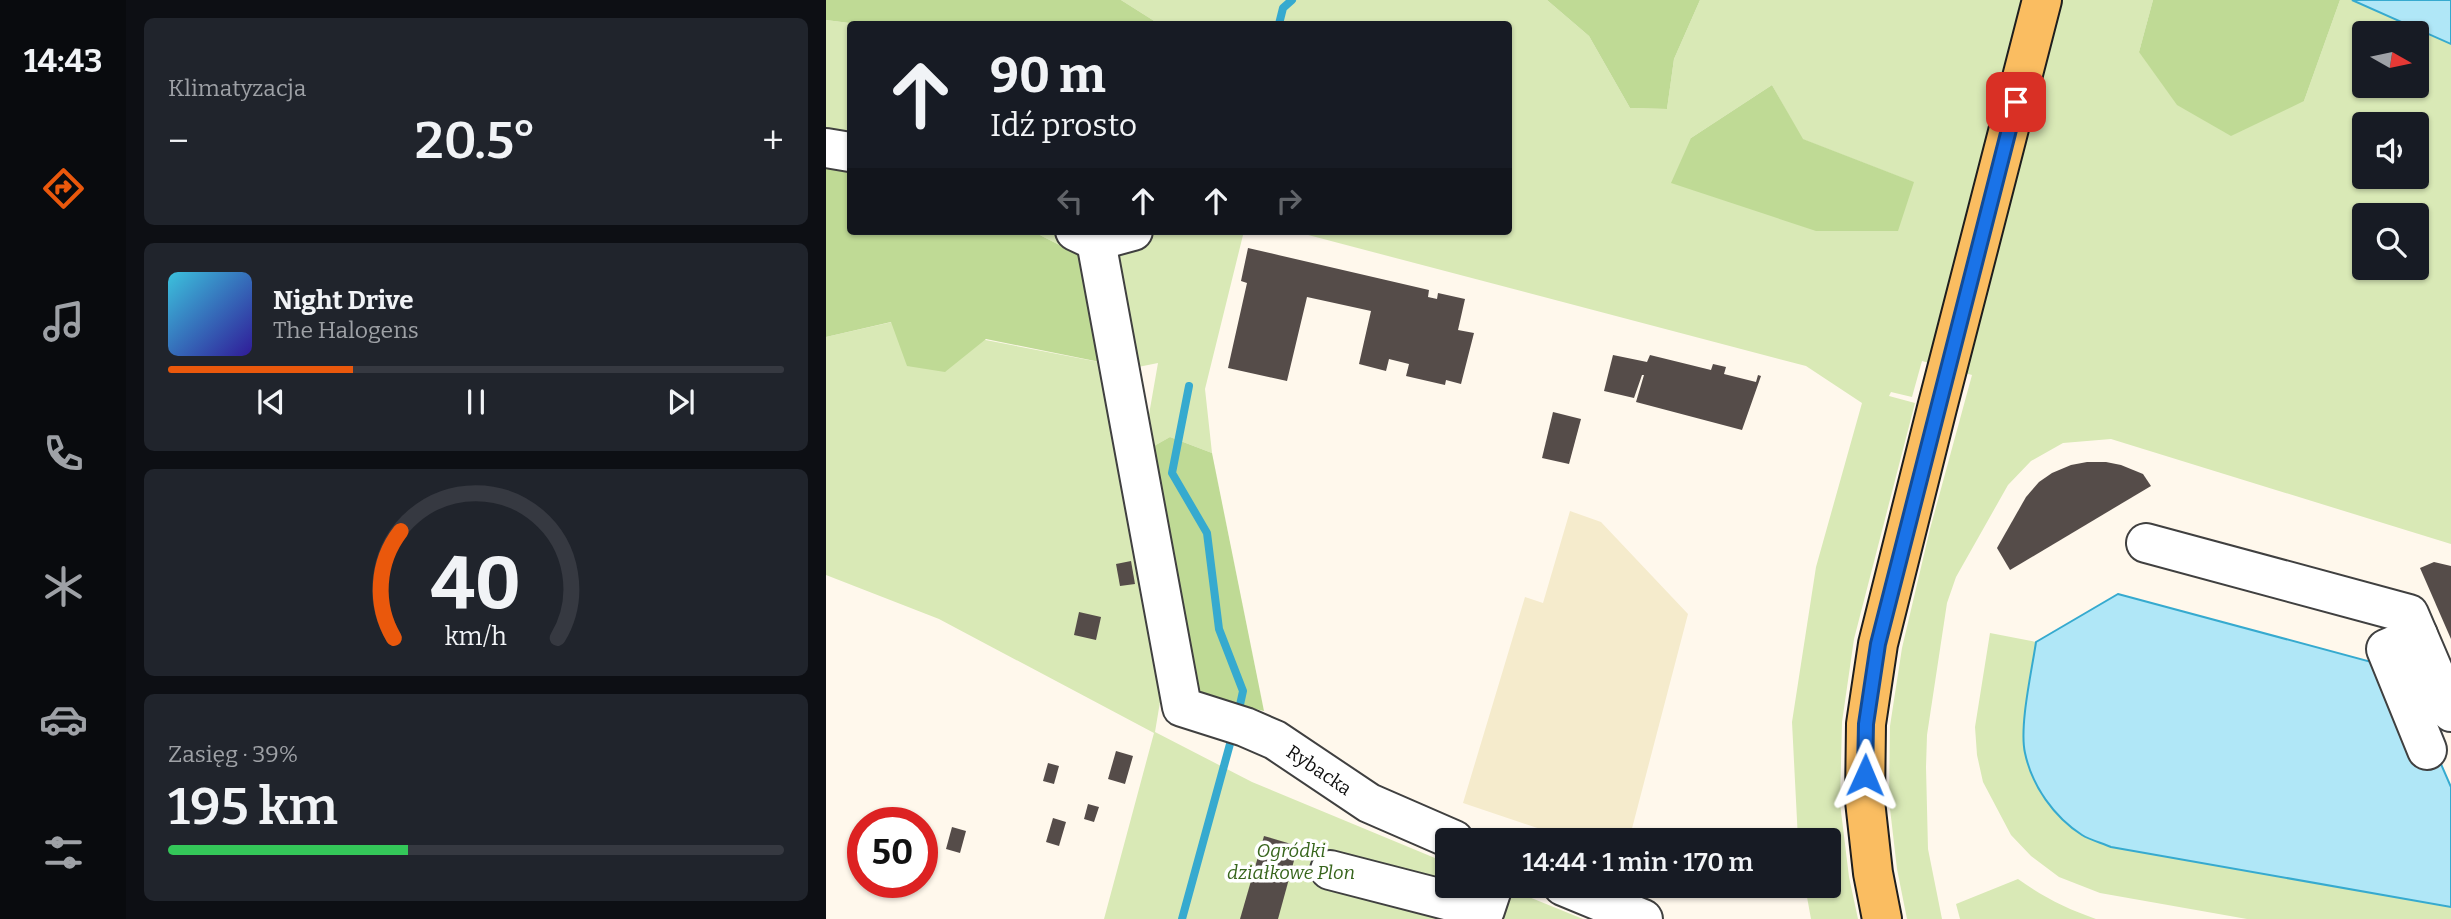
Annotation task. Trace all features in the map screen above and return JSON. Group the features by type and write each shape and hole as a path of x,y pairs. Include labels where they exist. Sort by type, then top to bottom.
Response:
{"main road":[{"path":"1882,919 1873,873 1865,801 1866,724 1878,644 2042,0"}],"street":[{"path":"826,148 847,152"},
{"name":"Rybacka","path":"1085,236 1182,707 1275,740 1369,803 1435,832"},
{"path":"2146,543 2409,614 2451,712"},
{"path":"2418,635 2386,649 2427,750"},
{"path":"1330,870 1435,897"},
{"path":"1438,898 1485,910 1489,898"},
{"path":"1592,898 1643,919"}],"shaded area":[{"path":"1570,511 1601,522 1688,614 1632,828 1537,828 1463,803 1525,597 1543,603"}],"green space":[{"path":"826,0 1121,0 1154,21 847,23 826,20"},
{"path":"1121,0 1547,0 1589,36 1630,108 1667,109 1674,59 1700,0 2153,0 2139,52 2304,101 2340,0 2352,0 2399,21 2352,21 2352,98 2429,98 2429,34 2451,44 2451,544 2111,439 2063,443 2031,461 2008,485 1956,577 1947,603 1927,735 1926,767 1928,849 1942,919 1907,919 1897,869 1889,800 1890,726 1902,648 1930,529 1972,375 1922,361 1912,397 1891,392 1889,396 1915,403 1854,639 1842,722 1840,803 1849,877 1858,919 1811,919 1807,898 1841,898 1841,828 1797,828 1792,722 1816,567 1862,403 1806,366 1308,235 1512,235 1512,21 1154,21","holes":["1772,85 1802,139 1913,182 1691,138"]},
{"path":"1547,0 1700,0 1674,59 1667,109 1630,108 1589,36"},
{"path":"2153,0 2340,0 2304,101 2231,136 2177,105 2139,52"},
{"path":"826,20 847,23 847,166 826,163"},
{"path":"1772,85 1803,139 1914,182 1898,231 1816,231 1671,183 1691,138"},
{"path":"826,163 847,166 847,235 1040,235 1081,256 1100,362 986,339 945,372 907,366 891,322 826,337"},
{"name":"Ogródki działkowe Plon","path":"1040,235 1243,235 1205,389 1212,453 1170,437 1145,451 1144,443 1158,363 1128,369 1164,678 1155,732 1252,782 1435,858 1435,898 1531,898 1583,919 1104,919 1154,733 939,619 826,575 826,337 892,322 1099,362 1081,256"},
{"path":"1170,437 1212,453 1264,711 1211,699 1194,686 1145,451"},
{"path":"1990,633 2036,642 2025,713 2025,753 2033,777 2046,800 2062,819 2082,835 2111,847 2451,907 2451,919 2247,919 2100,893 2059,877 2031,856 2011,835 1983,782 1975,727"},
{"path":"2018,879 2056,902 2096,919 1960,919 1956,904"}],"water":[{"path":"2352,0 2451,0 2451,44 2429,34 2429,21 2399,21"},
{"path":"2118,594 2379,664 2434,748 2451,787 2451,907 2111,847 2082,835 2062,819 2039,789 2025,753 2025,713 2036,642"}],"building":[{"path":"1248,248 1429,290 1428,297 1437,299 1438,293 1465,299 1458,330 1474,333 1461,384 1446,380 1445,385 1406,376 1409,364 1389,359 1386,371 1359,364 1371,311 1307,297 1287,381 1228,368 1247,283 1241,281"},
{"path":"1613,355 1647,362 1650,355 1711,370 1713,364 1726,367 1724,374 1756,382 1758,375 1761,376 1742,430 1636,402 1644,375 1634,398 1604,391"},
{"path":"1553,412 1581,419 1569,464 1542,458"},
{"path":"2087,462 2121,465 2143,474 2151,486 2010,570 1997,548 2026,497 2039,482 2052,473"},
{"path":"1131,561 1135,584 1120,586 1116,564"},
{"path":"2434,562 2451,566 2451,639 2420,568"},
{"path":"1079,612 1101,617 1096,640 1074,635"},
{"path":"1116,751 1133,756 1125,784 1108,779"},
{"path":"1048,763 1059,766 1054,784 1043,781"},
{"path":"1088,804 1099,807 1094,822 1084,819"},
{"path":"1053,818 1066,822 1059,846 1046,842"},
{"path":"952,827 966,831 960,853 946,849"},
{"path":"1264,836 1298,846 1278,919 1240,919"}],"waterway":[{"path":"1280,21 1283,8 1292,0"},
{"path":"1189,386 1172,473 1207,533 1219,629 1243,691 1238,714"},
{"path":"1182,919 1233,733"}],"route":[{"path":"1865,775 1866,724 1878,644 2016,102"}]}
